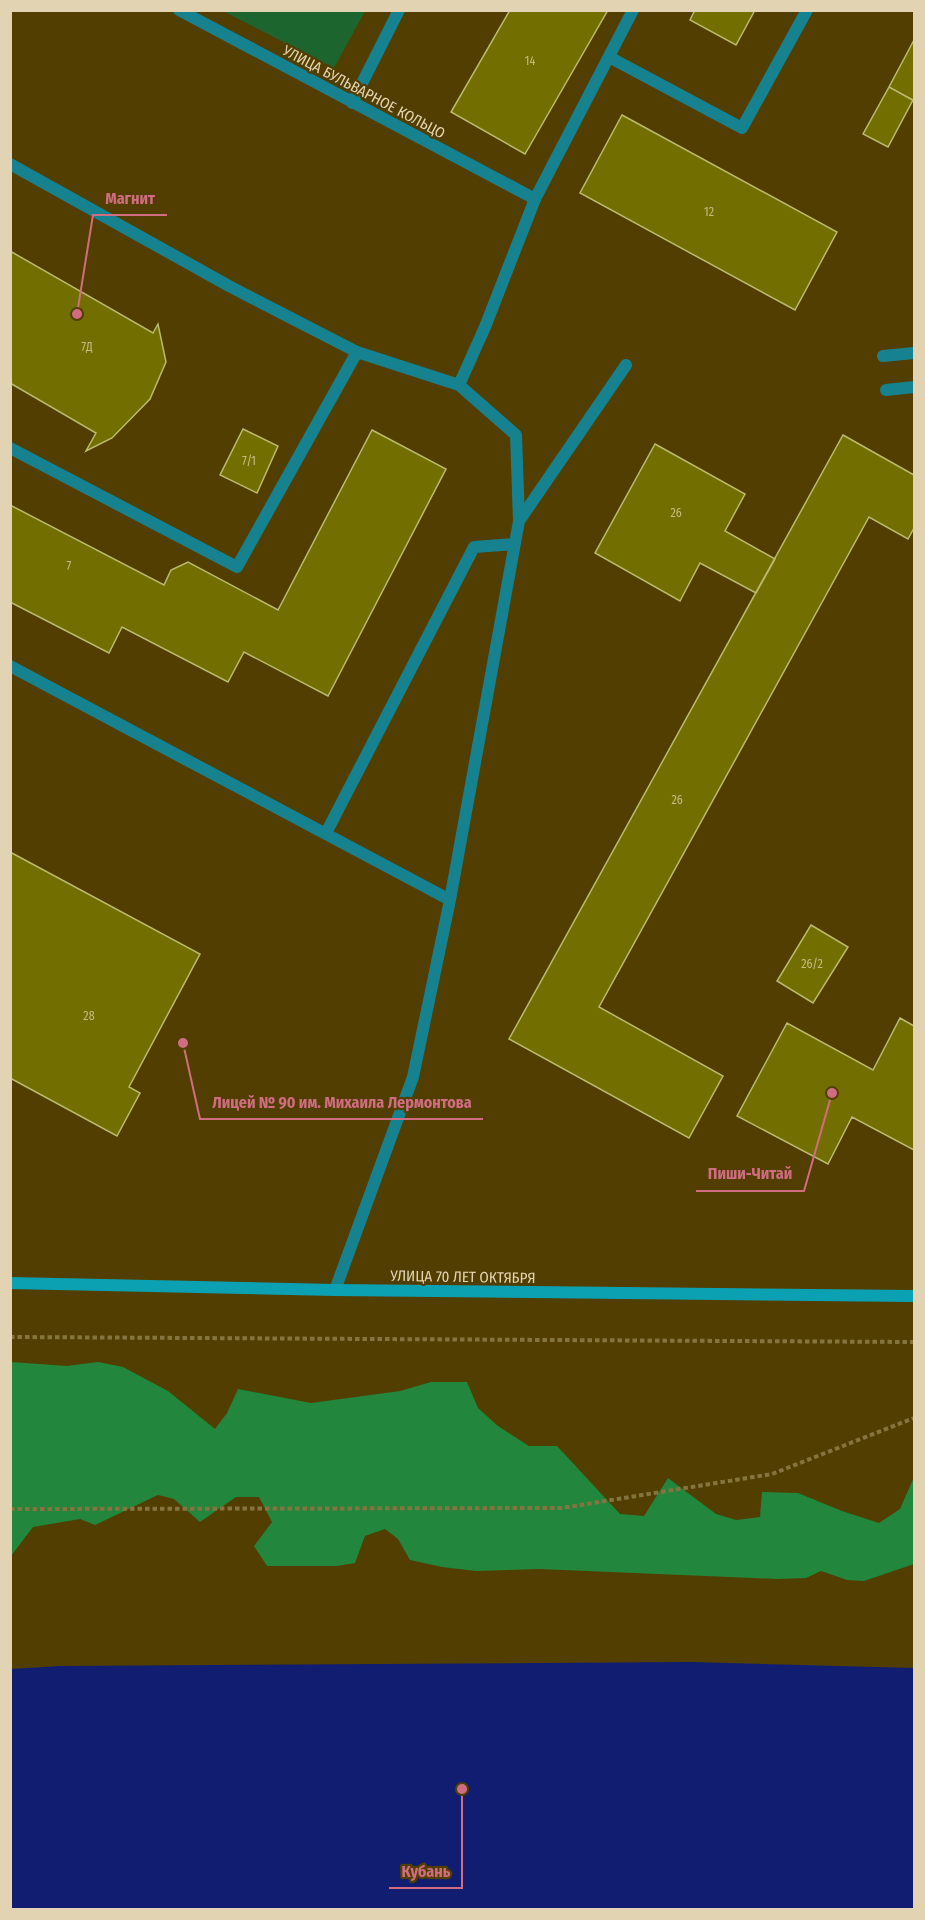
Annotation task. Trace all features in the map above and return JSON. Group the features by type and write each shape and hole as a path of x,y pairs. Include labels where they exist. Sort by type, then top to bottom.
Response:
{"main road":[{"name":"УЛИЦА 70 ЛЕТ ОКТЯБРЯ","path":"10,1283 335,1290 915,1296"}],"street":[{"name":"УЛИЦА БУЛЬВАРНОЕ КОЛЬЦО","path":"179,10 535,200"},
{"path":"352,103 399,10"},
{"path":"459,385 535,200 633,10"},
{"path":"609,57 742,129 807,10"},
{"path":"10,164 229,286 357,352 459,385 516,435 519,521 450,900 413,1077 335,1290"},
{"path":"10,448 237,567 357,352"},
{"path":"883,356 915,353"},
{"path":"519,521 626,365"},
{"path":"886,390 915,387"},
{"path":"326,833 474,547 515,544"},
{"path":"10,666 450,900"}],"path":[{"path":"10,1337 915,1342"},
{"path":"10,1509 562,1508 772,1474 915,1418"}],"green space":[{"path":"223,11 365,11 334,68"},
{"path":"11,1362 67,1366 98,1362 123,1367 168,1391 215,1429 227,1413 238,1389 311,1403 400,1391 431,1382 467,1382 478,1408 498,1426 529,1446 557,1446 620,1514 644,1516 668,1478 716,1514 736,1520 760,1517 762,1492 798,1493 879,1523 900,1509 914,1477 914,1564 864,1581 847,1580 821,1571 806,1578 777,1579 539,1569 476,1571 410,1560 398,1539 385,1529 365,1536 355,1563 337,1566 267,1566 254,1546 272,1522 259,1497 236,1497 200,1522 174,1499 158,1495 95,1525 80,1519 33,1527 11,1556"}],"shaded area":[{"path":"690,1662 914,1668 914,1909 11,1909 11,1669 60,1666"}],"building":[{"path":"510,10 608,10 525,154 451,112"},
{"path":"695,10 755,10 736,45 690,20"},
{"path":"914,40 914,101 889,87"},
{"path":"889,87 913,100 888,147 863,134"},
{"path":"622,115 837,232 795,310 580,193"},
{"path":"10,251 153,333 158,324 166,362 150,399 112,438 86,451 96,433 10,383"},
{"path":"243,429 278,446 257,493 220,475"},
{"path":"372,430 446,469 328,696 244,652 228,682 122,627 109,653 10,602 10,505 164,585 171,570 188,562 278,610"},
{"path":"843,435 914,475 914,528 908,539 869,517 599,1007 723,1076 689,1138 509,1039"},
{"path":"655,444 745,494 725,531 775,559 756,593 700,563 680,601 595,553"},
{"path":"10,852 200,954 129,1087 140,1093 117,1136 10,1078"},
{"path":"811,925 848,947 813,1003 777,981"},
{"path":"900,1018 914,1026 914,1150 852,1117 828,1164 737,1116 787,1023 873,1070"}],"place":[{"name":"Магнит","path":"77,314"},
{"name":"Лицей № 90 им. Михаила Лермонтова","path":"183,1043"},
{"name":"Пиши-Читай","path":"832,1093"},
{"name":"Кубань","path":"462,1789"}]}
